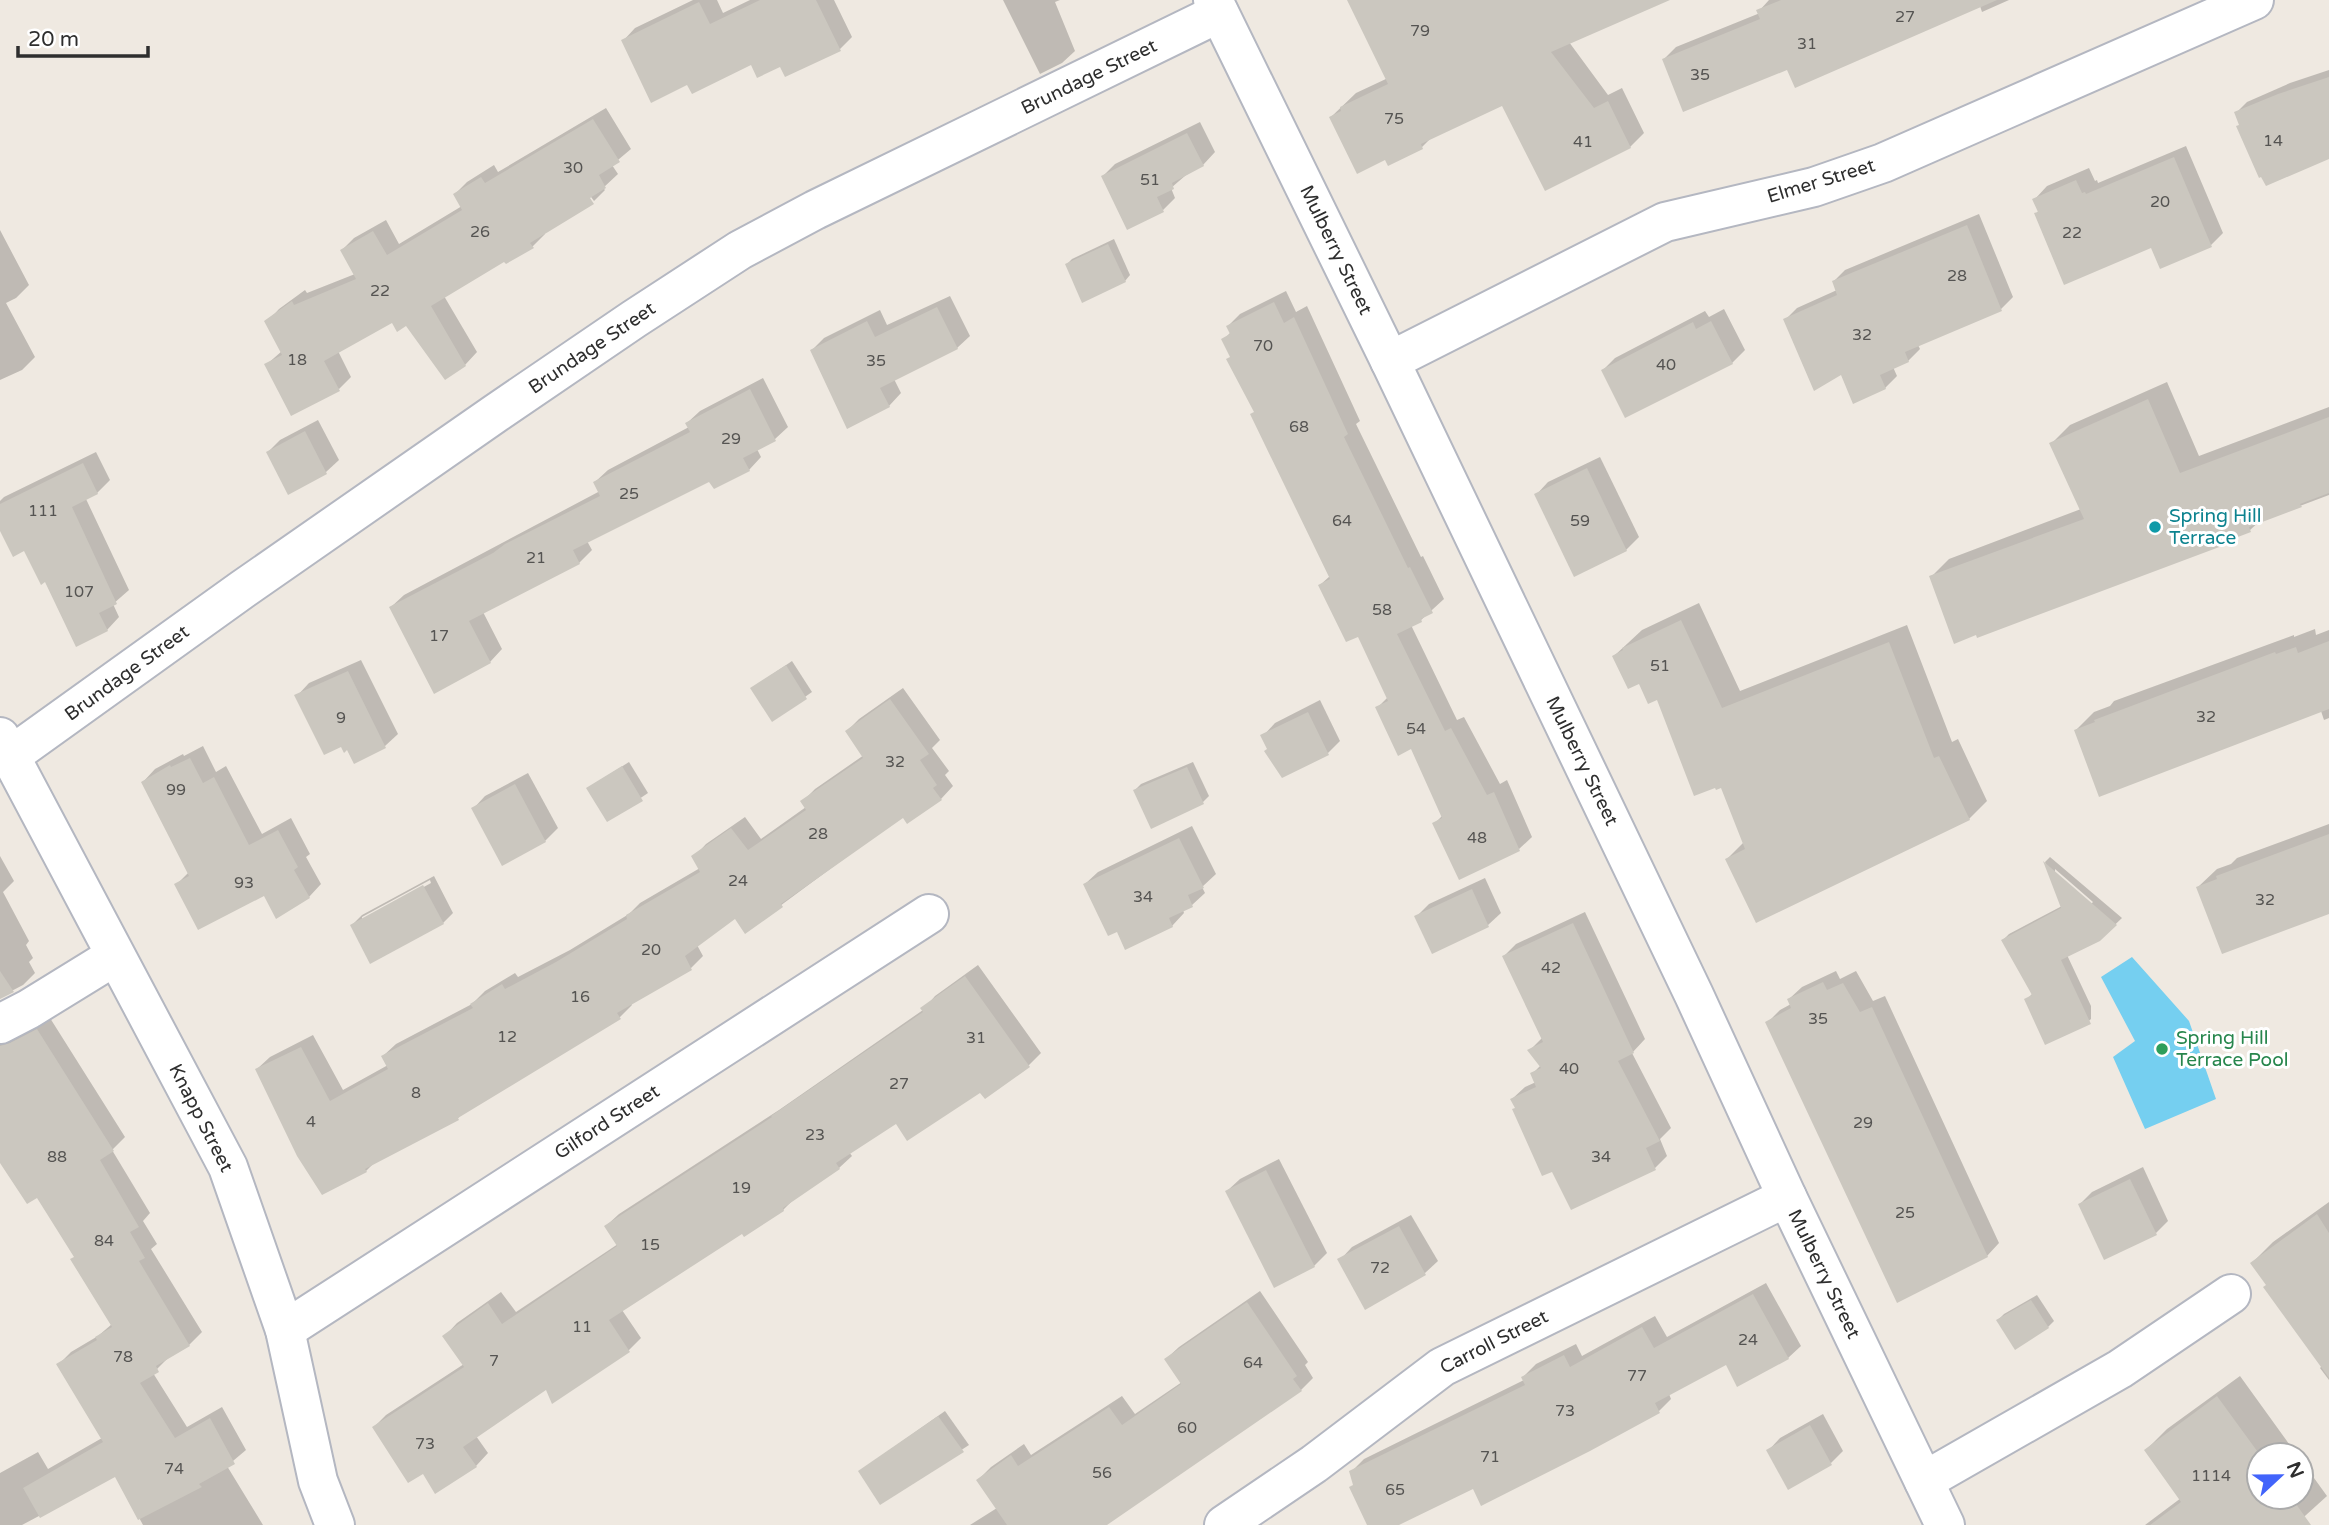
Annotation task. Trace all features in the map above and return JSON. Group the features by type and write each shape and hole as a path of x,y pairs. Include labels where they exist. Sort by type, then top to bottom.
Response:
{"street":[{"name":"Elmer Street","path":"1390,360 1665,222 1814,187 1882,163 2254,0"},
{"name":"Mulberry Street","path":"1216,6 1390,360 1945,1525"},
{"name":"Brundage Street","path":"5,747 243,589 496,413 740,250 1216,6"},
{"name":"Knapp Street","path":"5,747 228,1167 285,1330 318,1480 335,1525"},
{"name":"Gilford Street","path":"285,1330 929,914"},
{"path":"0,1024 115,956"},
{"name":"Carroll Street","path":"1224,1525 1314,1464 1441,1367 1787,1197"},
{"path":"1924,1481 2120,1369 2231,1294"}],"water":[{"name":"Spring Hill Terrace Pool","path":"2132,957 2189,1021 2216,1099 2145,1129 2113,1057 2135,1041 2101,977"}],"building":[{"path":"760,0 816,0 841,51 785,77 780,67 757,78 751,65 692,94 687,85 651,103 621,40 699,2 710,24"},
{"path":"1347,0 1670,0 1551,52 1594,108 1608,101 1631,148 1545,191 1502,106 1421,144 1423,149 1388,166 1385,160 1357,174 1329,117 1341,111 1340,107 1388,84"},
{"path":"1781,0 1997,0 1795,88 1787,70 1683,112 1662,59 1760,19 1756,10"},
{"path":"2329,77 2329,159 2266,186 2261,177 2259,178 2236,126 2239,125 2234,112"},
{"path":"593,119 620,162 599,175 606,188 590,198 594,204 530,243 534,248 506,264 504,262 431,306 466,366 445,380 406,326 397,332 392,323 324,361 340,391 291,416 264,364 282,355 264,321 292,301 294,305 356,279 340,250 373,231 387,255 462,210 453,194 481,177 485,183"},
{"path":"1187,133 1204,166 1172,183 1174,189 1157,197 1164,212 1127,230 1101,176"},
{"path":"2174,157 2212,247 2160,269 2151,248 2064,285 2034,213 2038,212 2032,199 2076,180 2082,193 2086,194"},
{"path":"1967,225 2002,311 1905,352 1909,362 1880,375 1886,389 1853,404 1841,375 1814,391 1783,319 1837,295 1832,281"},
{"path":"1108,244 1126,282 1082,303 1065,264"},
{"path":"1274,302 1284,323 1294,317 1348,434 1344,437 1433,613 1421,619 1422,622 1397,634 1445,731 1451,728 1487,795 1494,792 1520,851 1459,880 1432,823 1442,818 1411,749 1398,756 1375,707 1388,701 1358,637 1346,642 1318,585 1330,579 1250,414 1254,412 1226,359 1230,357 1221,339 1230,334 1226,326"},
{"path":"937,307 958,349 880,388 890,407 847,429 810,350 867,321 875,337"},
{"path":"1711,321 1733,364 1625,418 1601,370 1693,322 1696,329"},
{"path":"750,389 776,441 743,458 750,471 714,489 709,482 573,550 580,564 469,621 491,663 434,694 389,607 600,496 593,482 690,432 685,423"},
{"name":"Spring Hill Terrace","path":"2148,399 2180,473 2329,417 2329,493 2300,504 2302,507 2249,527 2251,532 2230,540 2230,543 1977,638 1976,635 1954,644 1929,576 2084,519 2049,443"},
{"path":"305,431 327,474 288,495 266,452"},
{"path":"83,463 98,494 72,507 117,604 99,613 108,631 76,647 45,582 41,585 24,551 13,557 0,531 0,504"},
{"path":"1587,468 1627,551 1574,577 1534,494"},
{"path":"1681,620 1722,708 1889,642 1934,758 1939,756 1970,820 1756,923 1725,859 1745,849 1721,788 1694,796 1657,700 1648,704 1639,684 1628,689 1612,656 1623,650 1622,648"},
{"path":"2329,641 2329,709 2099,797 2074,730 2275,652 2276,654 2296,647 2298,653"},
{"path":"786,665 807,699 772,722 750,688"},
{"path":"348,671 386,748 354,764 347,750 344,753 341,747 324,755 294,695"},
{"path":"890,699 929,754 920,760 937,785 933,788 942,800 907,824 903,818 781,904 783,907 745,934 735,919 685,956 692,970 617,1013 621,1019 458,1118 459,1120 365,1169 367,1172 322,1195 297,1156 255,1069 301,1047 330,1101 388,1069 381,1056 473,1008 470,1004 502,984 505,989 556,962 627,919 626,915 700,872 691,856 731,828 748,850 806,810 800,801 863,758 845,731"},
{"path":"1308,712 1329,755 1282,778 1264,751 1267,749 1260,735"},
{"path":"190,758 203,783 214,777 249,845 278,830 298,867 294,870 310,898 276,919 264,896 198,930 174,884 189,876 141,782 170,765 171,767"},
{"path":"622,766 643,801 607,822 586,788"},
{"path":"1187,767 1204,804 1151,829 1133,790"},
{"path":"515,784 546,842 502,866 471,808"},
{"path":"2329,834 2329,914 2222,954 2196,887 2217,879 2216,876"},
{"path":"1179,838 1204,888 1188,895 1193,907 1169,918 1173,927 1125,950 1117,932 1108,936 1083,884"},
{"path":"2043,861 2117,925 2100,941 2061,960 2091,1024 2045,1045 2024,999 2032,995 2001,940 2061,908"},
{"path":"423,885 444,924 370,964 350,925"},
{"path":"1472,889 1489,927 1432,954 1414,916"},
{"path":"1573,923 1634,1053 1618,1061 1660,1141 1646,1148 1656,1170 1571,1210 1552,1172 1542,1176 1512,1109 1515,1108 1510,1099 1536,1087 1530,1073 1541,1068 1527,1050 1543,1042 1502,956"},
{"path":"0,971 14,992 0,999"},
{"path":"965,976 1030,1067 985,1099 980,1093 907,1141 896,1124 836,1163 840,1169 783,1208 784,1211 744,1237 742,1234 609,1320 630,1352 552,1404 546,1390 463,1447 477,1467 435,1494 423,1474 408,1483 372,1427 464,1367 442,1336 488,1303 502,1324 617,1246 604,1226 772,1117 923,1012 920,1008"},
{"path":"1823,982 1827,990 1843,983 1860,1012 1872,1007 1988,1257 1897,1303 1765,1022 1791,1008 1787,999"},
{"path":"37,1029 114,1151 100,1160 139,1227 130,1232 145,1258 139,1261 190,1346 156,1366 159,1372 140,1383 175,1438 210,1418 235,1464 199,1484 202,1487 138,1520 115,1477 40,1518 23,1488 103,1442 56,1364 97,1340 95,1337 112,1327 70,1259 74,1257 37,1198 27,1204 0,1163 0,1046"},
{"path":"1266,1170 1315,1267 1274,1288 1225,1191"},
{"path":"2130,1179 2157,1235 2104,1260 2078,1204"},
{"path":"2317,1214 2329,1233 2329,1378 2263,1287 2266,1285 2250,1263"},
{"path":"1399,1226 1426,1275 1365,1310 1337,1259"},
{"path":"1753,1294 1789,1359 1737,1387 1726,1365 1655,1403 1660,1413 1481,1506 1473,1489 1399,1525 1367,1525 1349,1487 1353,1485 1349,1471 1525,1385 1521,1377 1564,1355 1570,1367 1642,1327 1654,1348"},
{"path":"2031,1300 2049,1328 2015,1350 1996,1320"},
{"path":"1247,1302 1297,1376 1293,1379 1302,1391 1107,1525 1007,1525 976,1480 1011,1455 1018,1466 1109,1407 1122,1425 1181,1384 1164,1359"},
{"path":"2217,1396 2250,1441 2245,1441 2245,1511 2301,1511 2311,1525 2150,1525 2181,1502 2144,1450"},
{"path":"938,1416 964,1452 880,1505 858,1471"},
{"path":"1810,1425 1832,1465 1788,1490 1766,1450"}],"place":[{"name":"Spring Hill Terrace","path":"2155,527"},
{"name":"Spring Hill Terrace Pool","path":"2162,1049"}]}
